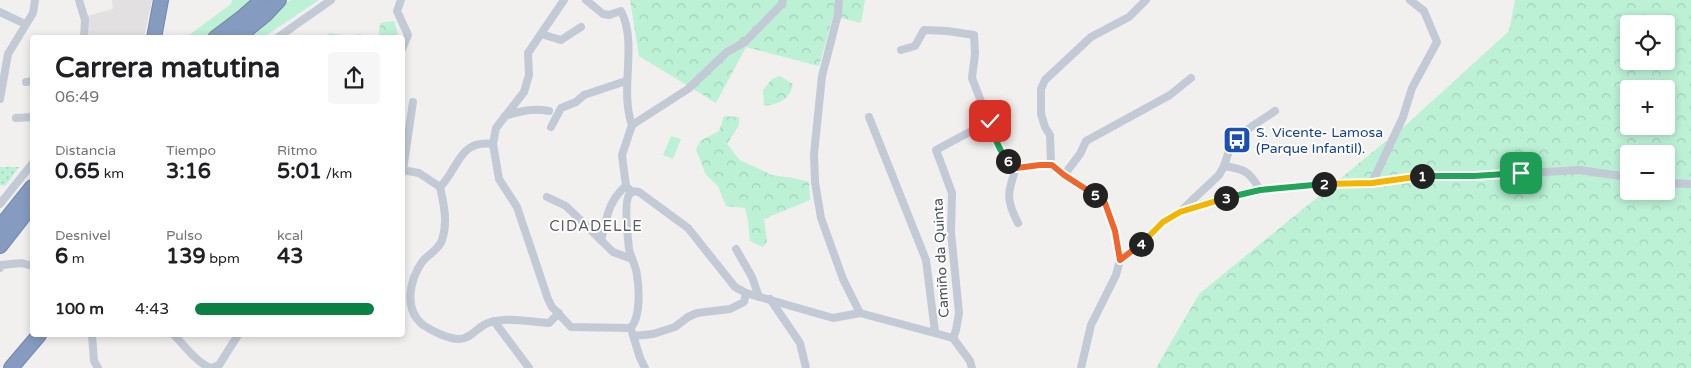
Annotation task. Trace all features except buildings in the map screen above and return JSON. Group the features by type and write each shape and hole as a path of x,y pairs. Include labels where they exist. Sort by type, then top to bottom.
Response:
{"highway":[{"path":"155,35 161,0"},
{"path":"219,35 262,0"},
{"path":"241,35 266,14 279,0"},
{"path":"0,227 30,190"},
{"path":"0,246 30,208"},
{"path":"11,368 37,337"}],"street":[{"path":"0,99 8,54 33,13 35,0"},
{"path":"79,0 85,20 84,35"},
{"path":"281,35 331,0"},
{"path":"400,0 397,11 408,35 405,42"},
{"path":"564,0 528,53 528,75 524,92 496,128 493,144 498,178 517,207 552,307 571,327 630,328"},
{"path":"586,0 603,14 610,15 621,11 625,19 627,31 626,81 629,116 632,125 622,155 629,189 628,235 632,260 637,274 638,302 634,323 630,328"},
{"path":"632,125 688,89 726,52 745,42 782,4 783,0"},
{"path":"839,0 838,14 822,76 814,154 815,182 822,218 843,279 860,313"},
{"path":"1052,165 1050,135 1041,114 1041,90 1045,80 1091,37 1129,17 1146,0"},
{"path":"1372,183 1403,117 1412,88 1438,42 1424,11 1410,0"},
{"path":"0,12 25,24"},
{"path":"541,34 560,40 581,27"},
{"path":"901,50 915,46 924,30 974,35 975,54 972,78 1001,153 1016,168 1052,165 1105,203 1115,231 1120,260 1116,275 1091,325 1081,368"},
{"path":"0,48 8,54"},
{"path":"1064,175 1080,154 1086,141 1170,95 1192,78"},
{"path":"551,127 561,108 576,102 584,95 626,81"},
{"path":"405,151 413,102"},
{"path":"505,116 527,110 539,109 549,111"},
{"path":"1180,212 1206,188 1224,166 1233,139 1275,111"},
{"path":"16,118 30,117"},
{"path":"869,117 926,260 935,332"},
{"name":"Camiño da Quinta","path":"953,338 959,313 950,232 952,193 936,150 990,121"},
{"path":"440,187 470,147 482,142 493,144"},
{"path":"0,204 30,166"},
{"path":"1224,166 1241,168 1252,176 1260,190"},
{"path":"1016,168 1008,199 1009,207 1018,223"},
{"path":"1120,260 1138,247 1163,222 1180,212 1222,198 1260,190 1319,184 1372,183 1417,176 1474,176 1579,170 1620,176"},
{"path":"405,171 419,173 440,187 445,211 445,228 441,243 422,261 414,276 411,287 407,308 416,319 426,327 449,338 458,339 469,336 485,324 494,321 505,319 549,323 559,313"},
{"path":"1675,183 1691,184"},
{"path":"601,240 610,206 616,194 629,189 639,192 688,228 735,287 746,293 832,318 860,313 935,332 953,338 970,361 972,368"},
{"path":"0,193 9,192"},
{"path":"547,197 566,206 613,252 632,260"},
{"path":"736,249 755,284 759,297"},
{"path":"0,268 1,265 22,263 30,265"},
{"path":"634,336 653,334 675,327 697,313 730,309 744,302 746,293"},
{"path":"770,299 800,343 806,368"},
{"path":"494,321 529,368"},
{"path":"630,328 645,368"},
{"path":"92,337 94,361 98,368"},
{"path":"176,337 202,363 212,368 219,364 237,337"}],"shaded area":[{"path":"112,0 152,0 144,35 88,35 87,16 113,9"}],"green space":[{"path":"232,0 255,0 212,35 189,35 231,4"},
{"path":"290,0 319,0 267,35 248,35"},
{"path":"630,0 865,0 861,23 833,16 819,66 746,47 716,103 639,56"},
{"path":"1515,0 1691,0 1691,368 1156,368 1199,294 1407,124 1509,31"},
{"path":"394,21 398,34 379,35 380,23"},
{"path":"780,76 793,84 789,94 779,102 764,106 763,90 772,79"},
{"path":"724,116 739,117 739,125 727,144 740,160 772,175 809,182 810,200 764,219 767,241 763,247 750,241 745,208 726,206 718,186 706,175 696,149 700,141 719,131"},
{"path":"671,136 681,139 673,159 663,155"},
{"path":"0,167 19,167 5,186 0,185"}],"place":[{"name":"S. Vicente- Lamosa (Parque Infantil).","path":"1237,140"}],"district":[{"name":"CIDADELLE","path":"596,226"}],"route":[{"path":"990,121 994,138 1001,153 1010,164 1016,168 1052,165 1105,203 1115,231 1120,260 1138,247 1163,222 1180,212 1222,198 1260,190 1319,184 1372,183 1417,176 1474,176 1521,173"}]}
